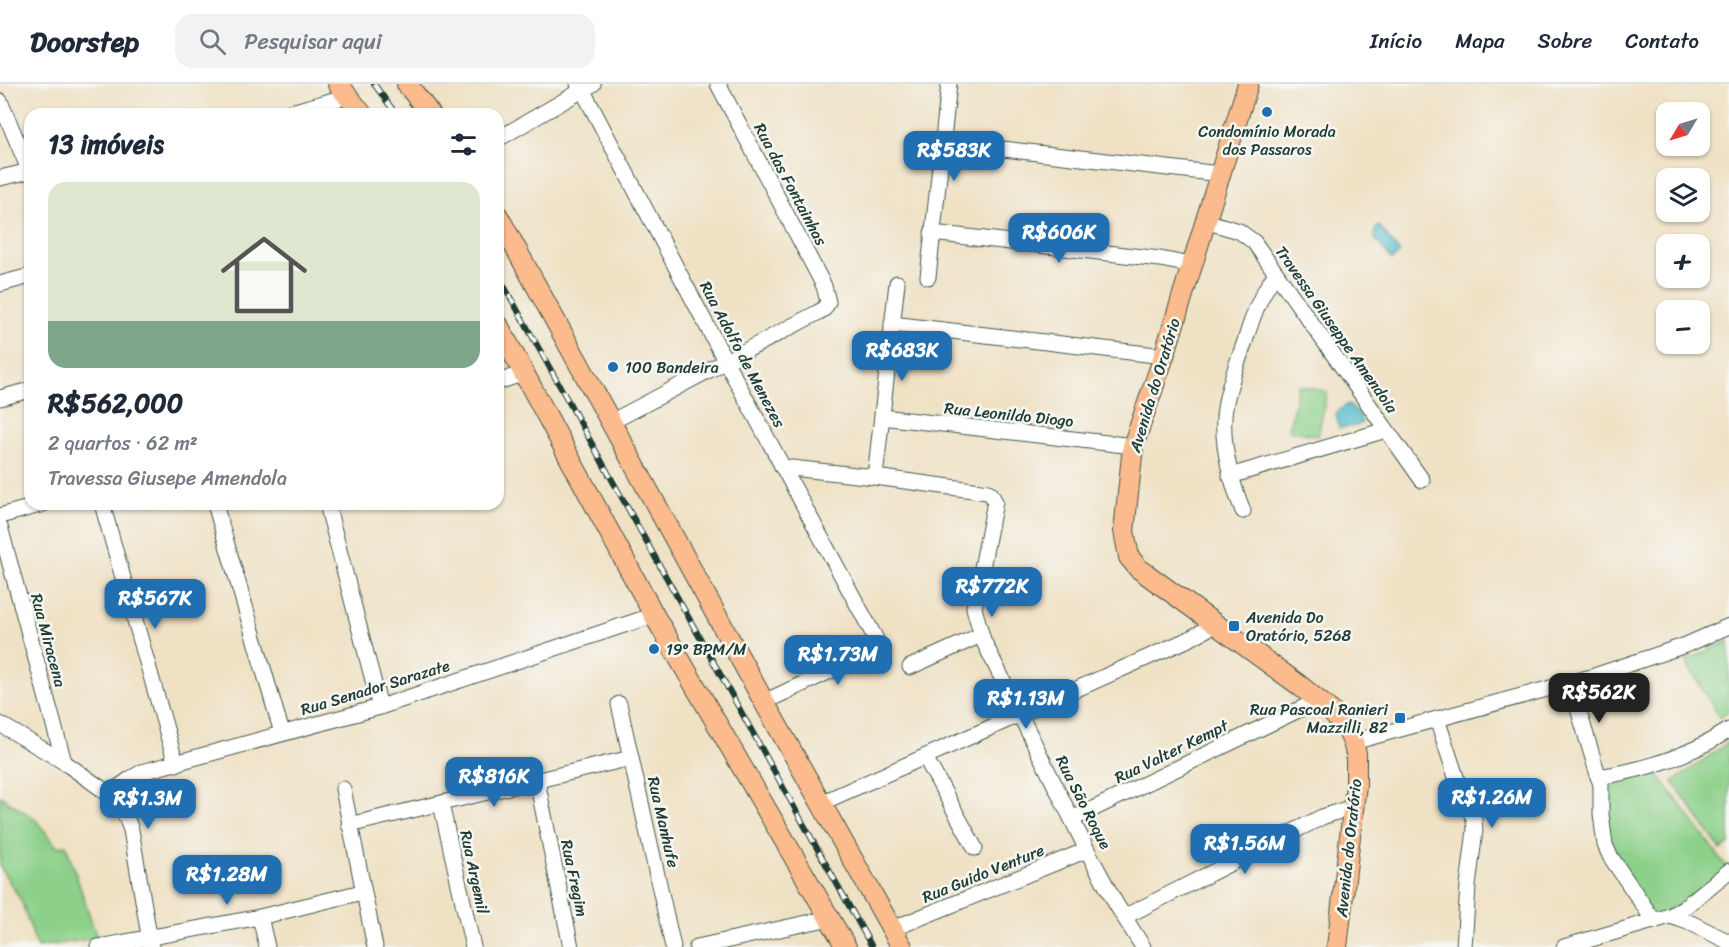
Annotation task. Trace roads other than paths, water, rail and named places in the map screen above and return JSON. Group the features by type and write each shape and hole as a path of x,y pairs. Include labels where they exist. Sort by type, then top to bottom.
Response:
{"main road":[{"path":"407,84 425,108"},
{"name":"Avenida do Oratório","path":"1248,84 1164,356 1133,446 1124,531 1129,557 1138,568 1319,700 1348,731 1356,754 1355,806 1337,947"},
{"path":"343,90 357,108"},
{"path":"504,227 764,702 902,947"},
{"path":"504,336 654,615 846,947"}],"street":[{"name":"Rua das Fontainhas","path":"718,84 824,286 828,302 824,309 726,362"},
{"path":"928,277 949,84"},
{"path":"504,135 584,86"},
{"name":"Rua Adolfo de Menezes","path":"584,86 726,362 877,641 877,647 873,651 764,702"},
{"path":"299,108 343,90"},
{"path":"0,101 24,157"},
{"path":"942,142 1221,174"},
{"path":"0,178 24,172"},
{"name":"Travessa Giuseppe Amendoia","path":"1205,221 1246,235 1254,242 1422,480"},
{"path":"932,233 1160,259 1191,265"},
{"path":"1243,512 1230,476 1225,451 1224,416 1234,374 1258,302 1276,273"},
{"path":"0,284 24,278"},
{"path":"875,477 897,283"},
{"path":"892,324 1164,356"},
{"path":"611,422 726,362"},
{"path":"504,380 524,373"},
{"path":"0,398 24,392"},
{"name":"Rua Leonildo Diogo","path":"882,417 1133,446"},
{"path":"1230,476 1386,430"},
{"name":"Rua São Roque","path":"782,467 988,492 994,497 995,502 974,608 981,635 1087,850 1139,946"},
{"path":"0,516 24,509"},
{"path":"104,510 176,764"},
{"path":"217,510 282,733"},
{"path":"329,510 380,707"},
{"name":"Rua Miracena","path":"0,527 64,762"},
{"name":"Rua Senador Sarazate","path":"110,794 130,778 142,772 380,707 654,615"},
{"path":"821,803 1189,639 1216,624"},
{"path":"1353,742 1570,682 1686,645 1729,626"},
{"path":"910,667 981,635"},
{"path":"1570,682 1601,785 1601,814 1605,846 1654,921"},
{"name":"Rua Valter Kempt","path":"1072,819 1319,700"},
{"name":"Rua Manhufe","path":"619,704 674,947"},
{"path":"1437,719 1459,786 1474,819 1475,830 1464,947"},
{"path":"0,724 64,762 110,794 125,814 131,830 150,943"},
{"path":"1598,777 1683,756 1708,744 1729,730"},
{"path":"925,757 975,848"},
{"path":"350,825 631,758"},
{"name":"Rua Fregim","path":"537,781 571,947"},
{"path":"343,789 362,892 375,947"},
{"name":"Rua Argemil","path":"441,804 473,947"},
{"path":"1124,917 1322,818 1355,806"},
{"name":"Rua Guido Venture","path":"892,929 1087,850"},
{"path":"1564,947 1670,916 1729,871"},
{"path":"98,947 150,943 362,892"},
{"path":"260,916 267,947"},
{"path":"1670,916 1691,923 1729,942"},
{"path":"697,947 830,918"}],"water":[{"path":"1379,226 1400,253 1392,260 1375,239 1375,229"},
{"path":"1348,404 1360,416 1362,423 1357,426 1339,428 1336,413"}],"railway":[{"path":"374,84 392,108"},
{"path":"504,286 872,947"}],"place":[{"name":"Condomínio Morada dos Passaros","path":"1267,112"},
{"name":"100 Bandeira","path":"613,367"},
{"name":"Avenida Do Oratório, 5268","path":"1234,626"},
{"name":"19º BPM/M","path":"654,649"},
{"name":"Rua Pascoal Ranieri Mazzilli, 82","path":"1400,718"}]}
